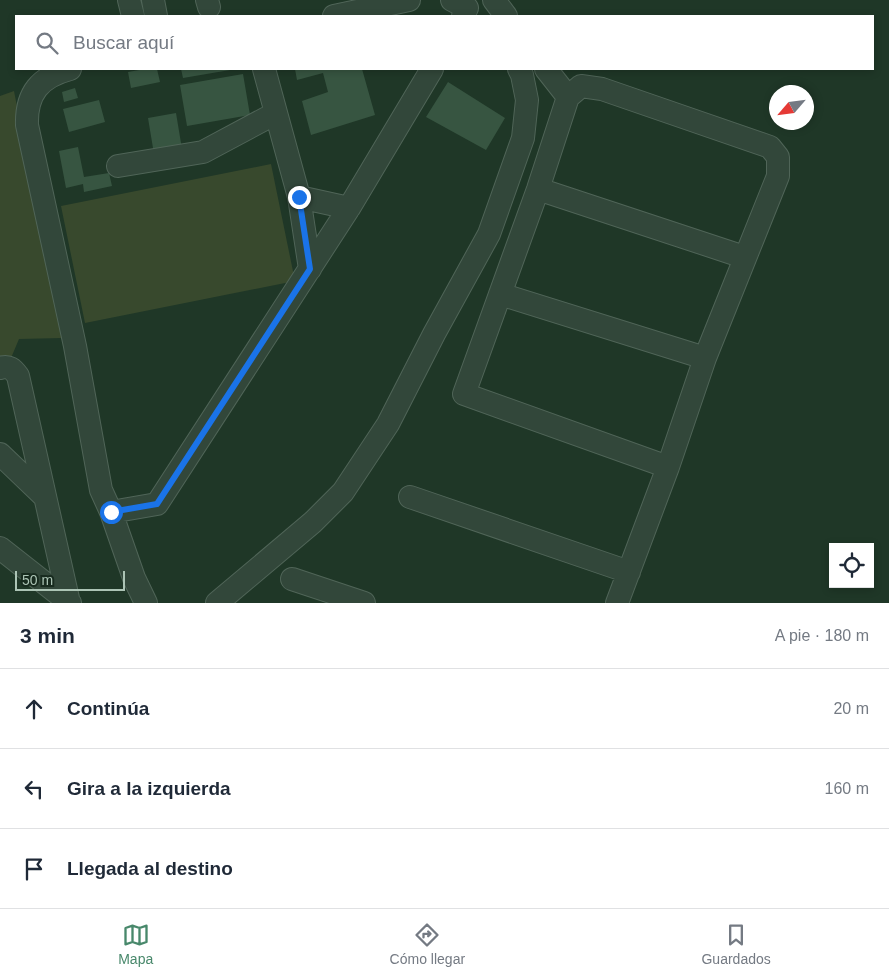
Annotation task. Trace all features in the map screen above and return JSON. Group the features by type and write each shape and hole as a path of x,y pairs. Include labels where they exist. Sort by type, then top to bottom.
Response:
{"street":[{"path":"129,0 133,15"},
{"path":"152,0 156,15"},
{"path":"339,15 409,0"},
{"path":"494,0 505,15"},
{"path":"66,70 57,72 39,85 28,104 26,114 27,125 75,346 101,490 111,512 134,578 146,603"},
{"path":"264,70 299,197 310,269"},
{"path":"111,512 157,504 349,208 431,70"},
{"path":"217,603 313,522 343,492 388,424 434,334 489,234 523,138 527,100 520,70"},
{"path":"547,70 568,97"},
{"path":"617,603 668,467 704,358 778,176 778,157 770,147 602,89 581,86 568,97 538,189 464,394 668,467"},
{"path":"118,166 203,152 276,113"},
{"path":"538,189 744,257"},
{"path":"299,197 349,208"},
{"path":"500,294 704,358"},
{"path":"0,368 12,368 18,376 69,603"},
{"path":"0,454 45,497"},
{"path":"410,497 628,572"},
{"path":"0,548 69,603"},
{"path":"292,579 364,603"}],"green space":[{"path":"14,91 62,338 19,339 11,358 0,362 0,96"},
{"path":"271,164 295,281 85,323 61,206"}],"building":[{"path":"157,70 160,82 131,88 128,72"},
{"path":"181,70 230,70 183,78"},
{"path":"295,70 362,70 375,115 311,135 302,101 328,92 323,73 297,80"},
{"path":"243,74 250,115 187,126 180,85"},
{"path":"448,82 505,118 486,150 426,117"},
{"path":"75,88 78,98 64,102 62,92"},
{"path":"99,100 105,122 69,132 63,109"},
{"path":"176,113 182,149 154,154 148,118"},
{"path":"78,147 84,177 109,173 112,186 84,192 83,184 66,188 59,151"}],"route":[{"path":"111,512 157,504 310,269 299,197"}]}
